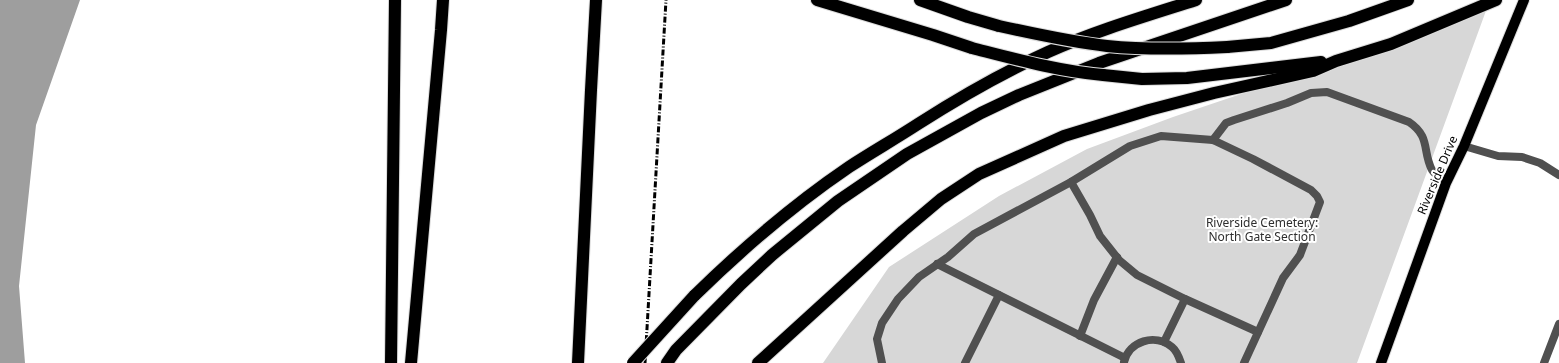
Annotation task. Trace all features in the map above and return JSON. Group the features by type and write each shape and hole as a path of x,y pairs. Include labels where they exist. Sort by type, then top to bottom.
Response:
{"highway":[{"path":"391,363 394,0"},
{"path":"411,363 443,0"},
{"path":"578,363 590,90 596,0"},
{"path":"817,0 972,48 1028,63 1103,75 1142,79 1187,78 1336,61"},
{"path":"920,0 999,26 1056,38 1107,46 1163,49 1271,43 1349,21 1408,0"},
{"path":"632,363 694,296 753,241 816,191 883,145 956,100 1015,68 1055,49 1105,30 1196,0"},
{"path":"667,363 676,350 772,255 821,214 872,177 944,133 1019,95 1091,66 1286,0"},
{"path":"758,363 903,231 941,199 979,174 1064,136 1149,110 1214,93 1313,71 1336,61 1391,44 1496,0"}],"main road":[{"name":"Riverside Drive","path":"1380,363 1446,182 1464,146 1524,0"}],"street":[{"path":"1213,140 1226,123 1287,103 1311,93 1327,92 1409,122 1418,129 1424,138 1429,163 1433,172 1446,182"},
{"path":"882,363 878,339 882,323 903,294 919,277 948,257 974,234 1071,182 1130,146 1161,136 1213,140 1311,190 1320,202 1300,254 1283,278 1244,363"},
{"path":"1464,146 1498,156 1522,158 1540,163 1559,174"},
{"path":"1071,182 1100,236 1117,257 1136,275 1258,332"},
{"path":"1080,336 1094,300 1117,257"},
{"path":"937,264 1080,336 1124,361 1130,350 1141,342 1155,340 1164,342 1172,347 1178,355 1181,363"},
{"path":"965,363 999,295"},
{"path":"1164,342 1185,299"},
{"path":"1544,363 1559,324"}],"green space":[{"name":"Riverside Cemetery: North Gate Section","path":"1487,8 1357,363 823,363 889,267 999,196 1087,149 1173,117 1368,51"}],"shaded area":[{"path":"0,0 80,0 36,125 19,286 25,363 0,363"}],"railway":[{"path":"645,363 666,0"}]}
